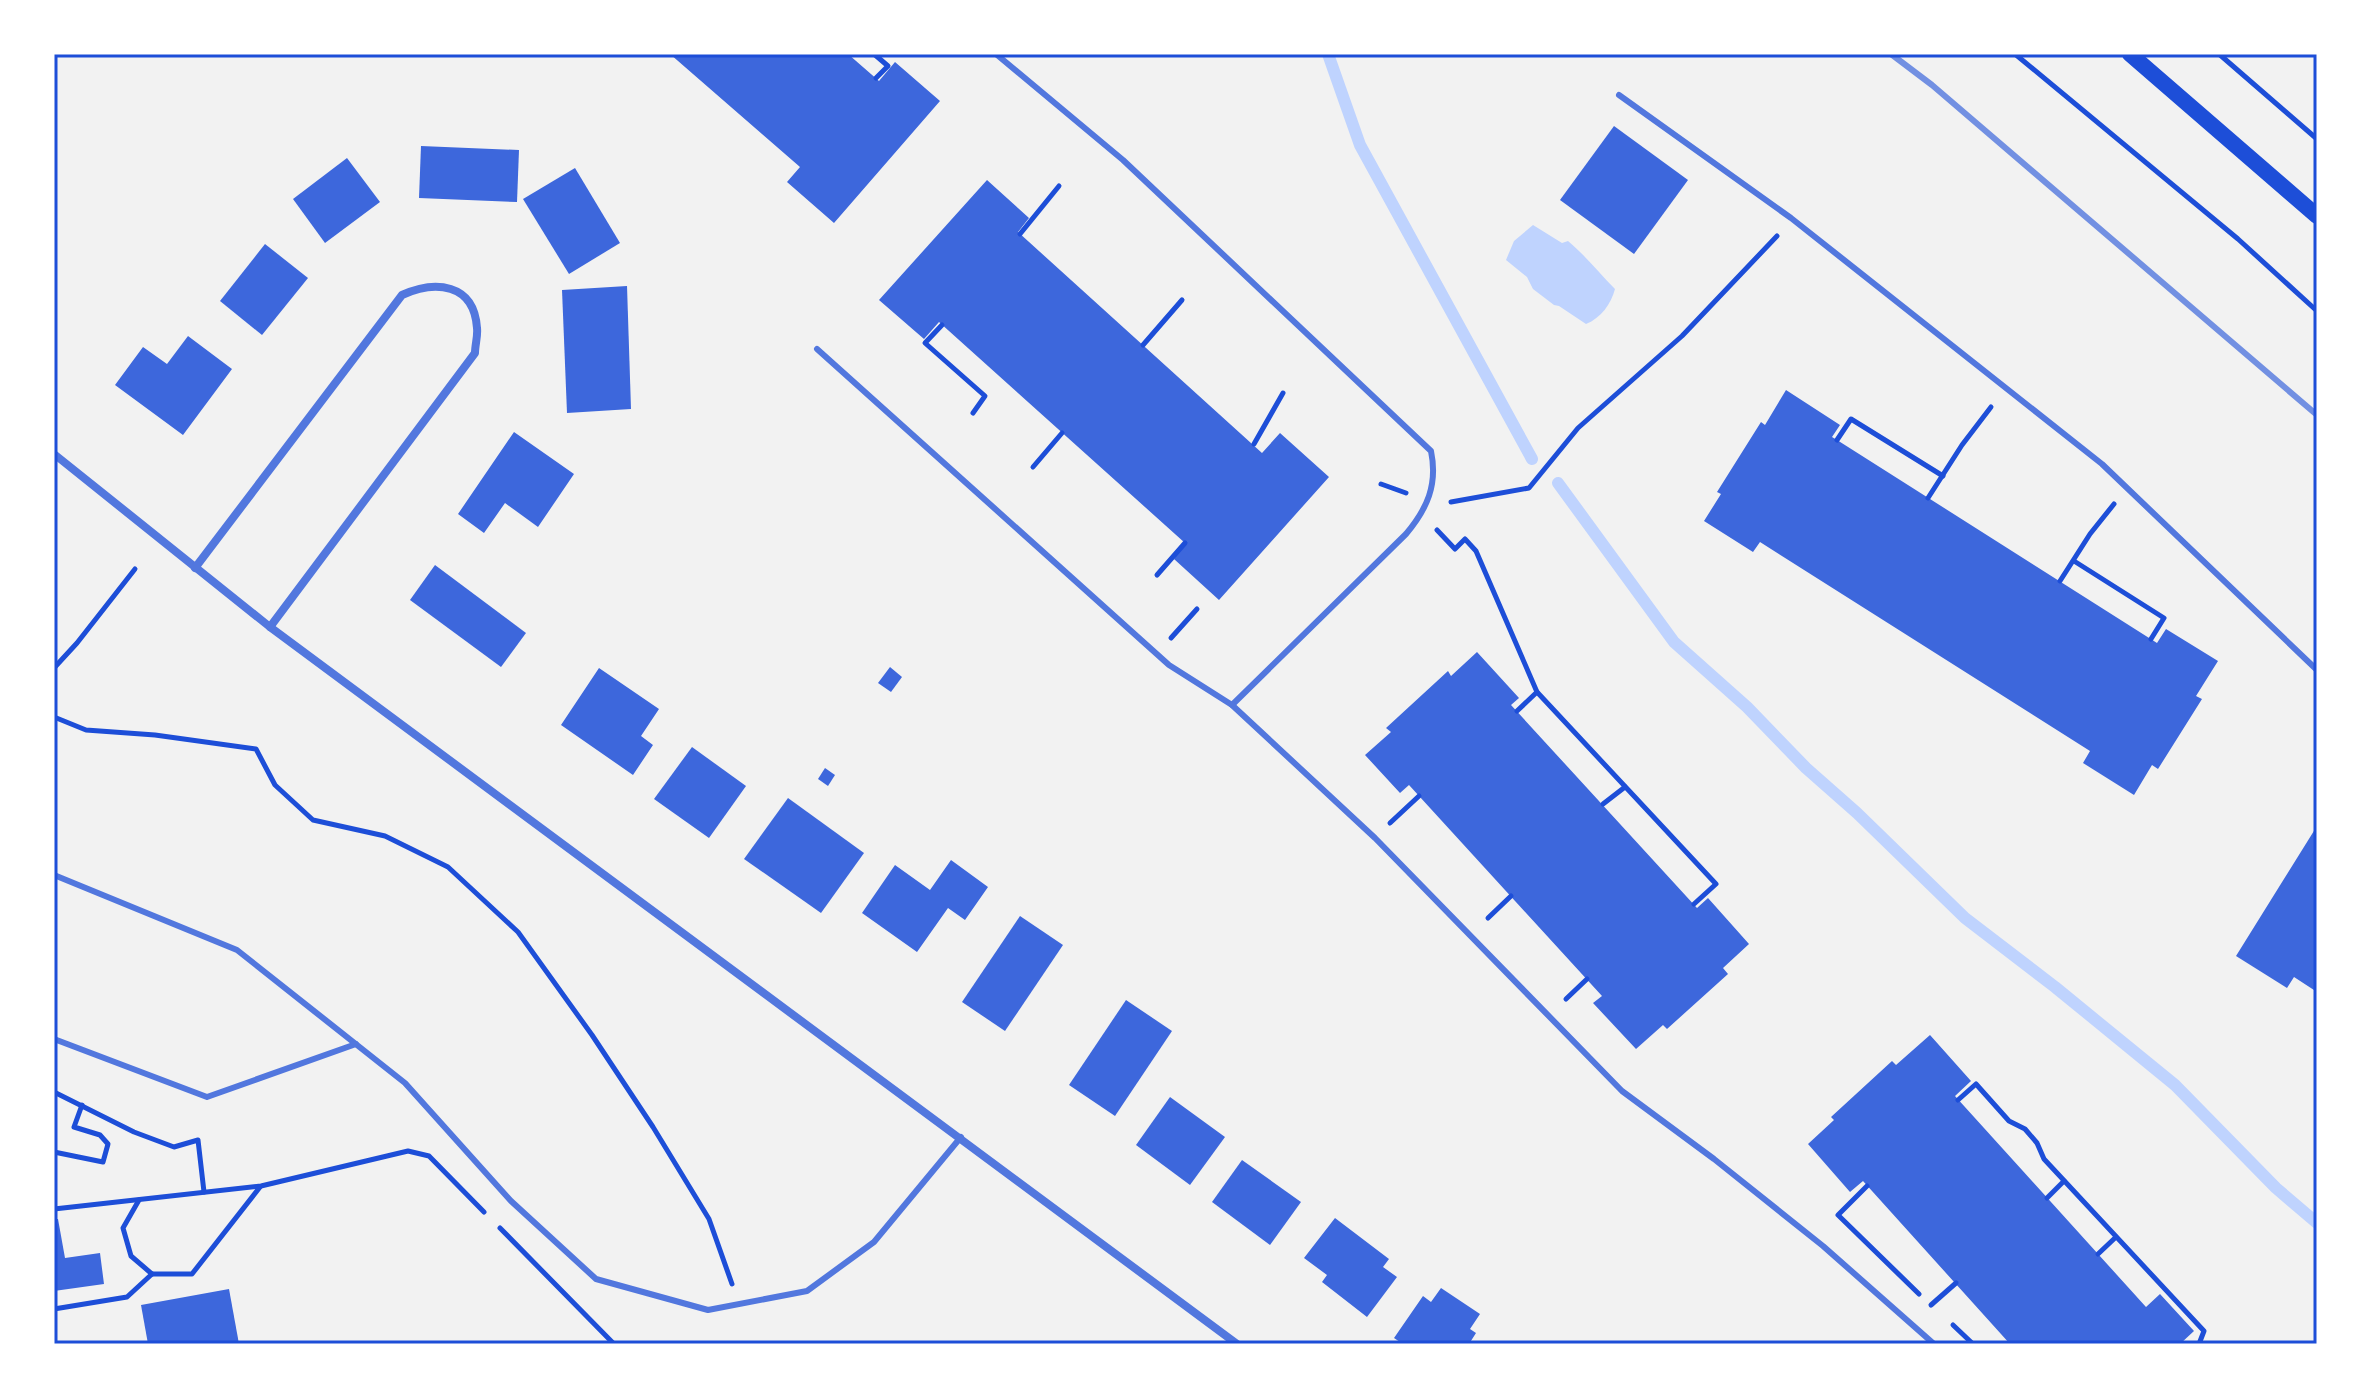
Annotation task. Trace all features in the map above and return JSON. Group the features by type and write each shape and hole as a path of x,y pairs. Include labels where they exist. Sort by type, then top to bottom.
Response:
{"main road":[{"path":"2130,54 2317,216"}],"street":[{"path":"195,568 402,295 420,286 458,290 472,307 477,327 475,353 270,627"},
{"path":"54,454 270,627 1237,1344"}],"lane":[{"path":"996,54 1123,160 1428,446 1433,471 1423,515 1232,705"},
{"path":"1619,95 1791,218 2102,464 2317,670"},
{"path":"817,349 1169,665 1232,705 1375,838 1622,1091 1823,1246 1934,1344"},
{"path":"54,875 237,950 405,1083 511,1201 596,1279 708,1310 807,1291 874,1242 961,1137"},
{"path":"54,1039 207,1097 356,1044"}],"path":[{"path":"874,54 888,66 876,78"},
{"path":"2015,54 2238,239 2317,311"},
{"path":"2219,54 2317,139"},
{"path":"1020,234 1059,186"},
{"path":"1381,484 1428,501 1445,503 1529,488 1578,428 1682,336 1764,251 1791,218"},
{"path":"1143,345 1182,300"},
{"path":"942,325 925,343 985,396 973,413"},
{"path":"1928,498 1962,445 2006,388"},
{"path":"1254,444 1283,393"},
{"path":"1837,440 1851,419 1943,476"},
{"path":"1033,467 1062,433"},
{"path":"2060,581 2090,534 2127,488"},
{"path":"1423,515 1455,549 1465,539 1476,551 1537,692 1716,884 1694,904"},
{"path":"1157,575 1185,543"},
{"path":"2074,561 2164,618 2151,639"},
{"path":"54,668 135,569"},
{"path":"1157,654 1197,609"},
{"path":"1517,711 1537,692"},
{"path":"54,717 86,730 155,735 256,749 275,785 313,820 385,836 448,867 518,932 609,1061 709,1219 739,1304"},
{"path":"1603,804 1625,787"},
{"path":"1375,838 1419,796"},
{"path":"1469,935 1511,896"},
{"path":"1958,1100 1976,1084 2009,1121 2025,1129 2037,1143 2044,1159 2204,1331 2199,1344"},
{"path":"54,1092 134,1132 174,1147 198,1140 204,1192"},
{"path":"54,1152 103,1162 108,1144 100,1135 74,1127 82,1105"},
{"path":"54,1209 261,1186 408,1151 429,1156 614,1344"},
{"path":"2047,1198 2064,1181"},
{"path":"139,1199 123,1228 131,1256 152,1274 192,1274 261,1186"},
{"path":"1867,1186 1838,1215 1941,1315"},
{"path":"2098,1254 2116,1237"},
{"path":"54,1309 127,1297 152,1274"},
{"path":"1931,1305 1956,1283"},
{"path":"1952,1325 1973,1344"}],"water":[{"path":"1533,225 1562,243 1568,241 1615,289 1605,310 1596,318 1586,324 1554,305 1533,289 1527,277 1506,260 1514,241"}],"building":[{"path":"670,54 848,54 879,81 895,62 940,101 834,223 787,182 800,167"},
{"path":"1614,126 1688,180 1634,254 1560,200"},
{"path":"421,146 519,150 517,202 419,198"},
{"path":"347,158 380,202 325,243 293,199"},
{"path":"575,168 620,243 569,274 523,199"},
{"path":"987,180 1029,218 1018,232 1262,453 1280,433 1329,477 1219,600 1174,559 1185,543 939,322 924,339 879,300"},
{"path":"265,244 308,278 262,335 220,301"},
{"path":"627,286 631,409 567,413 562,290"},
{"path":"188,336 232,369 183,435 115,385 143,347 167,364"},
{"path":"1786,390 1840,425 1832,437 2157,643 2166,629 2218,661 2196,696 2202,699 2158,769 2152,765 2134,795 2083,763 2090,751 1760,542 1753,552 1704,521 1721,494 1717,492 1761,422 1765,425"},
{"path":"514,432 574,474 538,527 505,503 484,533 458,514"},
{"path":"435,565 526,633 501,667 410,600"},
{"path":"1477,652 1519,698 1511,705 1697,908 1708,898 1749,944 1723,968 1728,974 1667,1029 1663,1025 1636,1049 1593,1003 1602,996 1409,785 1400,793 1365,755 1391,732 1386,728 1448,671 1451,676"},
{"path":"890,667 902,677 891,692 878,683"},
{"path":"599,668 659,709 641,736 653,745 633,775 561,725"},
{"path":"692,747 746,786 709,838 654,799"},
{"path":"825,768 835,775 828,786 818,779"},
{"path":"788,798 864,853 821,913 744,859"},
{"path":"2317,826 2317,992 2294,977 2287,988 2236,956"},
{"path":"951,860 988,887 965,920 948,908 917,952 862,913 895,865 930,890"},
{"path":"1020,916 1063,945 1005,1031 962,1002"},
{"path":"1126,1000 1172,1031 1115,1116 1069,1085"},
{"path":"1930,1035 1971,1081 1955,1096 2146,1307 2160,1294 2194,1331 2180,1344 2010,1344 1863,1181 1850,1192 1808,1144 1834,1120 1831,1117 1892,1061 1896,1065"},
{"path":"1170,1097 1225,1137 1190,1185 1136,1145"},
{"path":"1242,1160 1301,1202 1270,1245 1212,1202"},
{"path":"1335,1218 1389,1259 1383,1267 1397,1277 1367,1317 1322,1282 1327,1275 1304,1258"},
{"path":"54,1219 58,1219 65,1258 100,1253 104,1284 54,1291"},
{"path":"1441,1288 1480,1314 1470,1329 1476,1333 1469,1344 1403,1344 1394,1338 1423,1296 1431,1302"},
{"path":"229,1289 239,1344 148,1344 141,1305"}],"waterway":[{"path":"1328,54 1360,145 1532,459"},
{"path":"1558,483 1674,642 1747,707 1806,768 1965,918 2175,1085 2276,1188 2317,1223"}],"railway":[{"path":"1891,54 1932,85 2317,415"}]}
